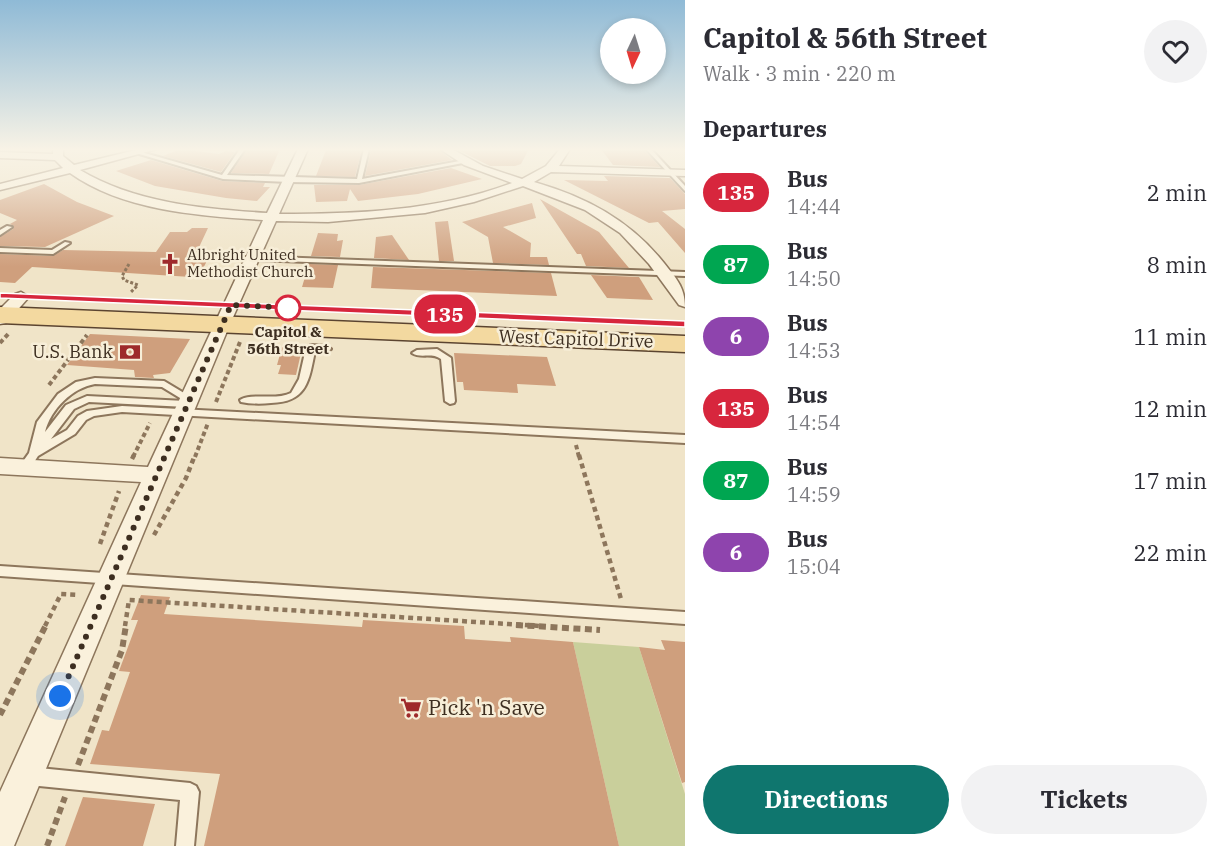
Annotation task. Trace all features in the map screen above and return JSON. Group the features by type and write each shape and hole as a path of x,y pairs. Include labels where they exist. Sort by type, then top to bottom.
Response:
{"main road":[{"name":"West Capitol Drive","path":"5,309 232,322 462,325 685,324"},
{"name":"West Capitol Drive","path":"462,325 685,344"}],"street":[{"path":"107,188 142,200 200,210 273,216 346,216 416,209 480,197 506,188"},
{"path":"0,834 14,787 111,578 186,405 232,322 254,258 285,188"},
{"path":"538,188 574,201 619,225 642,243 685,302"},
{"path":"0,465 30,460 156,475"}],"lane":[{"path":"0,233 9,226"},
{"path":"0,250 53,252 67,243"},
{"path":"254,258 685,274"},
{"path":"244,400 279,400 297,394 302,388 311,348 326,349"},
{"path":"417,353 437,352 446,358 450,401"},
{"path":"30,460 42,422 62,396 80,384 95,381 164,384 186,405"},
{"path":"30,460 76,402 97,398 186,405 212,413 685,439"},
{"path":"30,460 71,432 91,413 186,405"},
{"path":"0,571 685,618"},
{"path":"14,787 72,780 190,792 184,846"}],"path":[{"path":"129,264 122,276 124,280 138,285 131,292"},
{"path":"152,540 186,478 212,413 232,322"},
{"path":"49,385 91,329"},
{"path":"122,458 132,459 150,423 156,422"},
{"path":"572,433 621,600"},
{"path":"100,546 119,491"},
{"path":"0,715 61,594 79,596"},
{"path":"47,846 122,650 129,600 607,630"}],"green space":[{"path":"573,642 639,647 685,794 685,846 619,846"}],"building":[{"path":"32,188 52,188 77,202 114,216 45,247 0,246 0,237 13,229 14,226 10,224 17,220 0,213 0,200"},
{"path":"170,188 269,188 257,201"},
{"path":"314,188 442,188 418,194 358,201 350,189 347,201 316,202"},
{"path":"581,188 680,188 685,194 685,209 662,211 685,229 685,253 658,222 649,223"},
{"path":"540,199 599,232 629,268 586,266 581,254 577,254"},
{"path":"532,203 536,218 503,227 531,243 530,257 547,257 549,265 493,263 488,237 462,222"},
{"path":"448,221 454,261 439,261 435,222"},
{"path":"192,228 208,228 194,258 208,259 200,274 191,277 32,267 15,283 0,282 0,254 53,256 63,250 156,252 170,232 187,232"},
{"path":"318,233 338,234 337,241 343,240 340,257 311,256"},
{"path":"392,235 409,260 374,258 376,237"},
{"path":"309,264 338,265 333,288 302,287"},
{"path":"373,267 551,273 557,296 371,288"},
{"path":"591,275 639,277 653,300 607,298"},
{"name":"U.S. Bank","path":"90,334 190,339 170,373 153,375 154,378 135,377 134,370 67,365"},
{"path":"282,347 299,348 298,352 301,353 296,375 278,374 281,365 277,365"},
{"path":"454,353 547,357 556,386 517,384 518,393 464,390 463,382 457,382"},
{"name":"Pick 'n Save","path":"141,595 170,597 164,614 362,627 363,620 464,626 465,639 511,642 510,637 573,642 619,846 204,846 220,774 90,764 102,730 109,731 130,672 119,671 138,620 131,620"},
{"path":"661,640 685,642 685,782 682,783 639,647 665,650"},
{"path":"83,797 155,804 143,846 65,846"}],"bus line":[{"name":"135","path":"0,296 685,324"}],"place":[{"name":"Albright United Methodist Church","path":"170,264"},
{"name":"Capitol & 56th Street","path":"288,308"},
{"name":"U.S. Bank","path":"130,352"},
{"name":"Pick 'n Save","path":"411,708"}],"route":[{"path":"60,696 231,305 294,308 288,308"}]}
